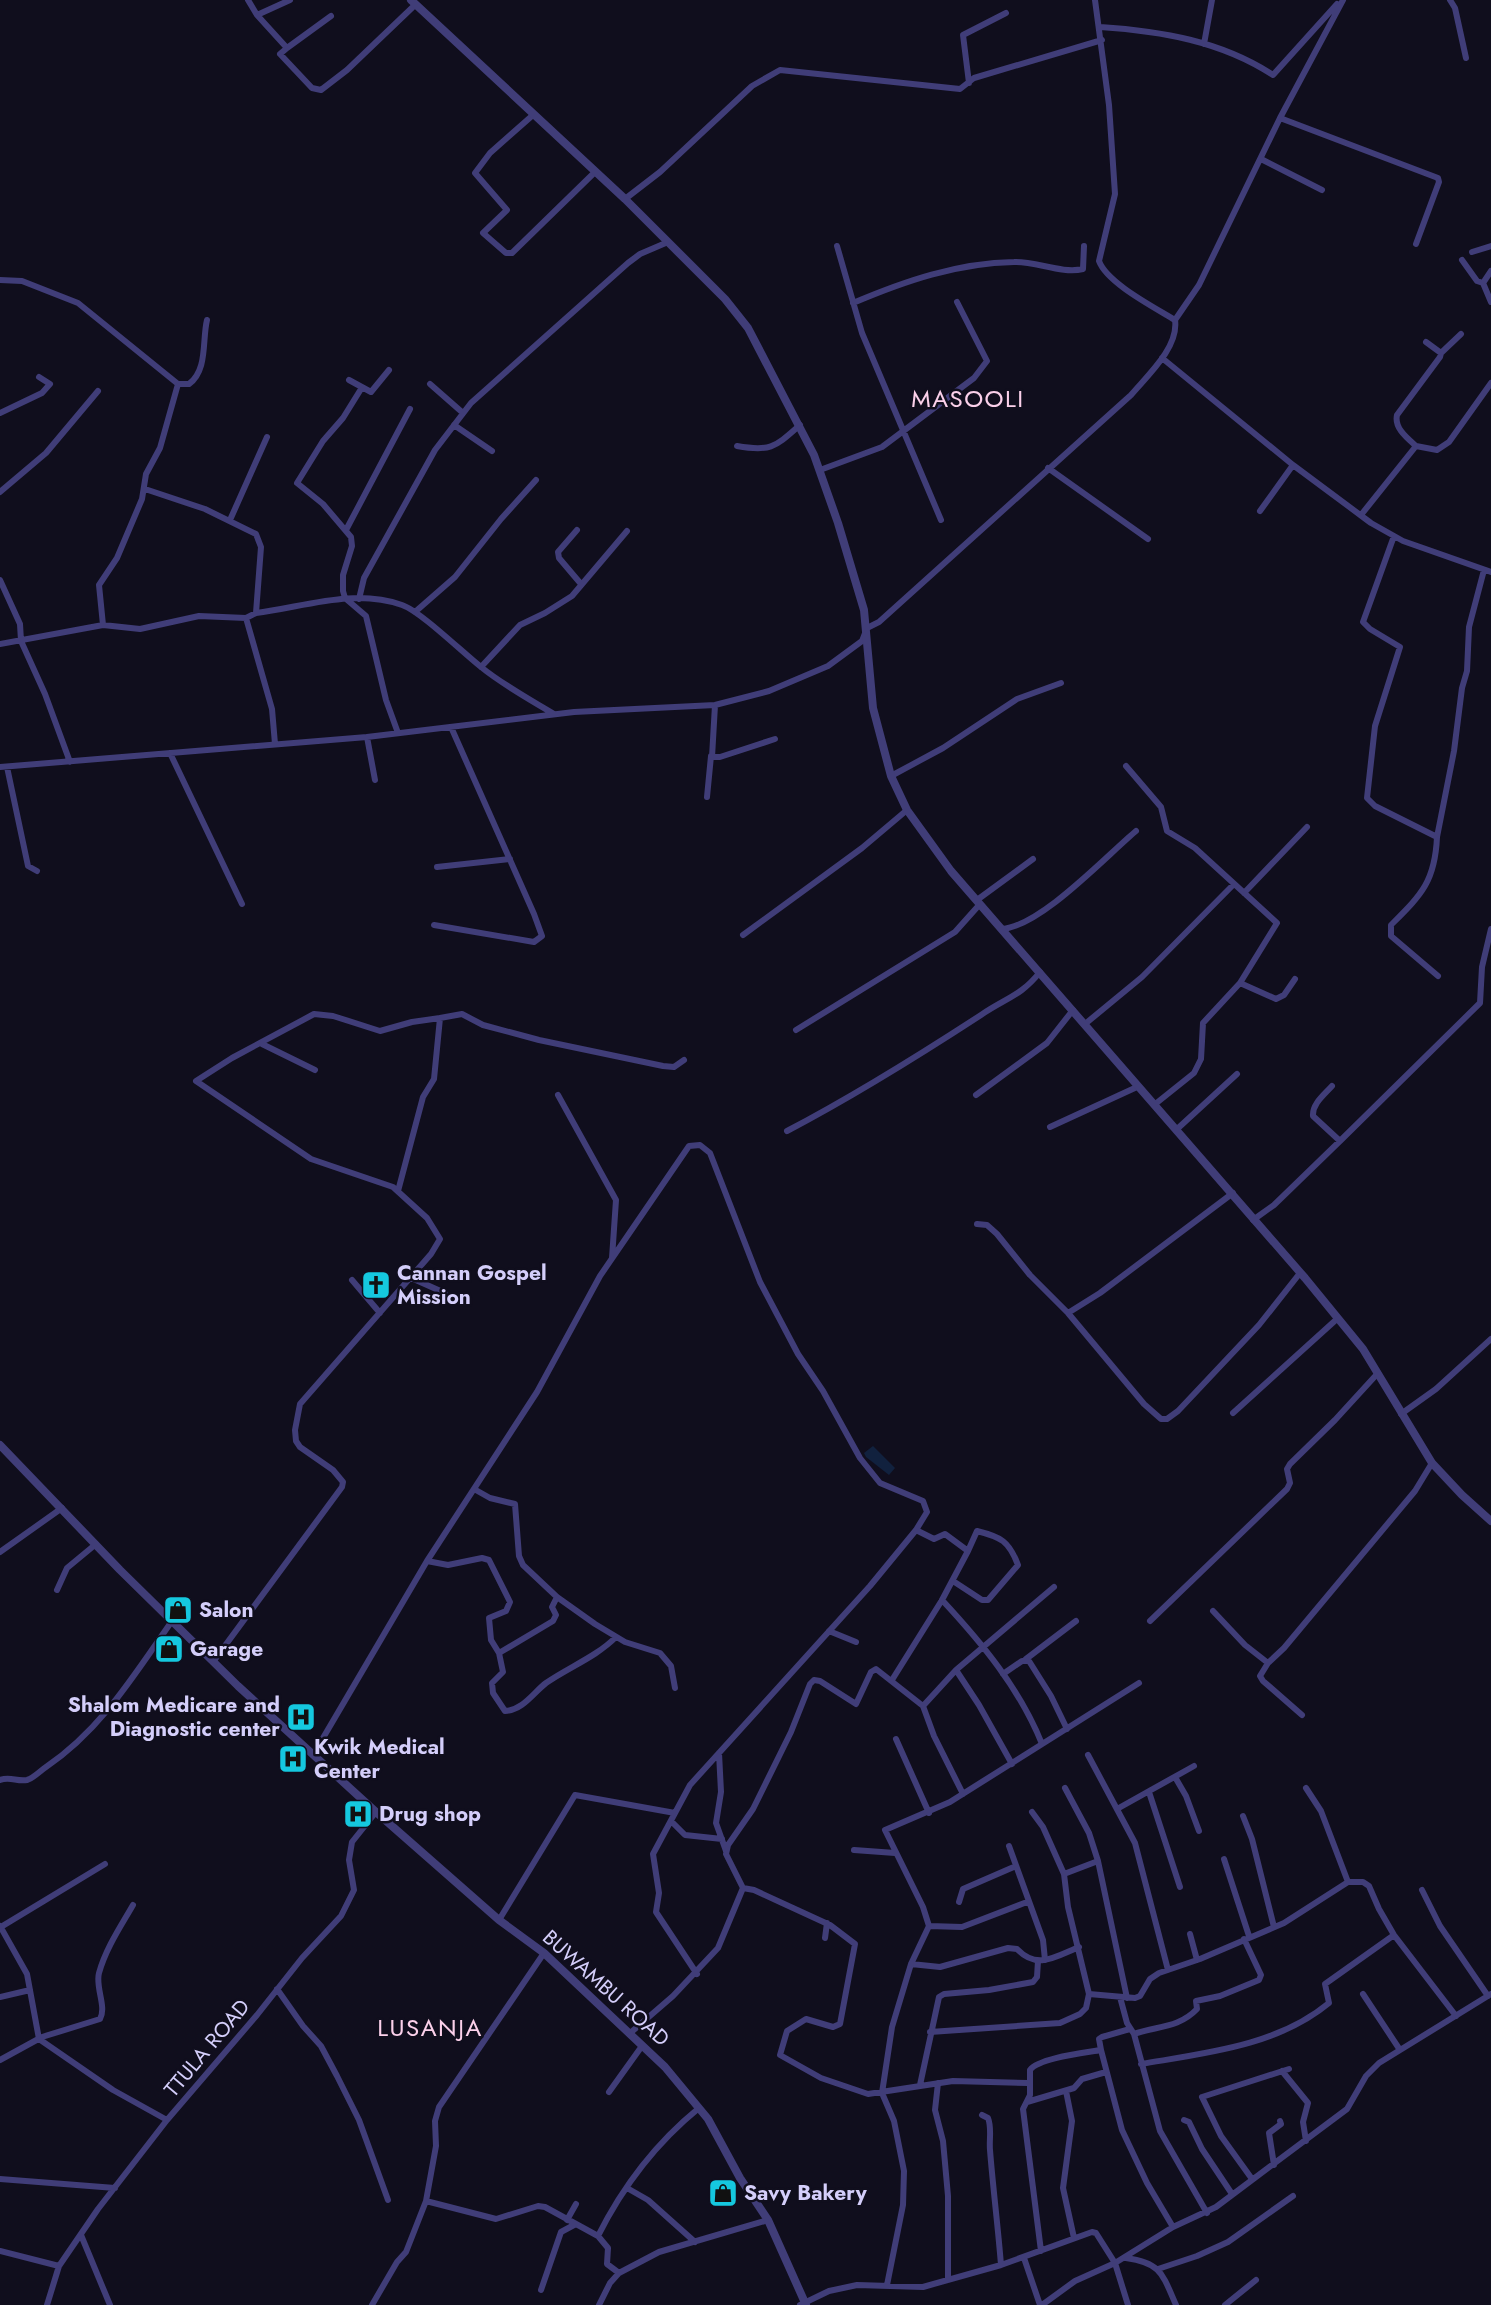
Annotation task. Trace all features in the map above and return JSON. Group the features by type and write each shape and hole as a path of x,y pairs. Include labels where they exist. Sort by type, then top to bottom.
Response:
{"street":[{"path":"248,0 257,15 287,48"},
{"path":"257,15 290,0"},
{"path":"1095,0 1102,40 1115,194 1098,261 1116,281 1175,320"},
{"path":"1204,44 1212,0"},
{"path":"1100,27 1165,33 1227,50 1273,75 1342,0"},
{"path":"37,871 28,866 4,767 367,737 554,714 715,705 770,691 828,666 862,641 867,628 879,622 1131,395 1162,358 1177,331 1175,320 1199,285 1280,118 1342,0"},
{"path":"1450,0 1455,8 1466,58"},
{"path":"331,16 280,54 312,88 321,90 347,70 413,2 625,199 724,299 744,323 800,425 820,470 838,523 867,628 873,708 891,776 907,810 936,854 1073,1010 1137,1087 1233,1193 1253,1220 1338,1318 1378,1373 1432,1463 1491,1521"},
{"path":"969,83 963,34 1006,13"},
{"path":"625,199 660,172 752,86 780,70 960,90 974,78 1102,40"},
{"path":"533,115 490,153 475,173 507,210 483,233 506,253 512,252 595,171"},
{"path":"1280,118 1438,178 1439,183 1416,244"},
{"path":"1261,159 1322,190"},
{"path":"359,599 370,568 435,450 471,403 639,254 668,242"},
{"path":"837,246 853,303 903,434 941,520"},
{"path":"853,303 896,285 947,269 1016,261 1083,269 1084,246"},
{"path":"1472,252 1491,246"},
{"path":"1462,260 1477,281 1483,283 1491,302"},
{"path":"1483,283 1491,271"},
{"path":"0,280 22,281 78,303 83,310 178,384 189,384 195,379 204,352 207,320"},
{"path":"820,470 872,453 903,434 974,378 987,362 957,302"},
{"path":"1461,334 1441,353 1439,361 1397,415 1399,428 1416,446 1437,450 1442,448 1491,383"},
{"path":"1426,342 1441,353"},
{"path":"1162,358 1293,465 1361,515 1394,536 1491,572"},
{"path":"349,380 361,389 374,390 389,370"},
{"path":"0,413 42,393 50,384 39,377"},
{"path":"103,625 99,585 117,558 145,489 146,474 160,448 178,384"},
{"path":"430,384 463,413"},
{"path":"361,389 336,428 323,441 297,483 322,504 346,530 352,541 343,575 345,598 366,616 386,700 398,733"},
{"path":"0,492 46,453 98,391"},
{"path":"346,530 410,410"},
{"path":"454,425 492,452"},
{"path":"737,446 764,450 774,448 800,425"},
{"path":"230,520 267,437"},
{"path":"1361,515 1416,446"},
{"path":"1260,511 1293,465"},
{"path":"1048,468 1148,540"},
{"path":"415,612 455,577 501,519 536,480"},
{"path":"145,489 230,520 256,534 261,547 256,613"},
{"path":"577,530 560,546 558,552 559,558 581,584"},
{"path":"481,667 520,625 572,596 627,531"},
{"path":"1394,536 1364,622 1370,629 1400,647 1375,726 1367,798 1375,806 1437,837"},
{"path":"1438,976 1391,936 1391,925 1419,897 1430,882 1436,861 1437,837 1454,752 1462,688 1467,671 1469,627 1484,570"},
{"path":"0,580 20,624 21,641 45,694 70,762"},
{"path":"0,644 103,625 140,629 199,616 246,618 256,613 345,598 399,604 415,612 481,667 554,714"},
{"path":"246,618 272,709 275,744"},
{"path":"891,776 943,748 1017,699 1061,682"},
{"path":"707,797 715,705"},
{"path":"434,925 534,942 540,939 541,932 451,727"},
{"path":"367,737 375,780"},
{"path":"711,756 720,757 775,738"},
{"path":"170,753 242,904"},
{"path":"1126,766 1161,807 1167,831 1195,848 1275,920 1277,926 1240,983 1203,1023 1201,1059 1194,1073 1154,1105"},
{"path":"743,935 888,829 907,810"},
{"path":"1244,893 1307,827"},
{"path":"1002,929 1013,928 1050,905 1136,831"},
{"path":"437,867 510,859"},
{"path":"796,1030 955,932 978,902 1033,860"},
{"path":"1085,1024 1137,983 1234,884"},
{"path":"1253,1220 1274,1205 1480,1003 1482,967 1491,930"},
{"path":"787,1131 834,1106 986,1011 1027,989 1040,972"},
{"path":"1240,983 1275,999 1284,995 1296,979"},
{"path":"976,1095 1047,1042 1073,1010"},
{"path":"213,1662 342,1487 343,1482 333,1470 298,1444 295,1437 296,1414 302,1401 337,1365 438,1245 440,1235 427,1218 387,1184 311,1158 196,1081 232,1058 262,1044 314,1014 333,1016 380,1031 412,1022 462,1014 483,1025 539,1040 663,1066 674,1066 684,1060"},
{"path":"398,1191 423,1097 434,1079 440,1018"},
{"path":"262,1044 315,1070"},
{"path":"1176,1130 1237,1074"},
{"path":"1332,1086 1312,1111 1313,1116 1340,1141"},
{"path":"1050,1127 1137,1087"},
{"path":"558,1095 616,1200 612,1258"},
{"path":"313,1755 427,1561 537,1392 612,1258 689,1146 694,1144 705,1147 715,1164 760,1282 798,1354 823,1391 860,1458 880,1484 923,1501 927,1507 926,1518 916,1530 829,1631 690,1785 653,1854 659,1893 656,1912 697,1974"},
{"path":"1068,1313 1100,1293 1233,1193"},
{"path":"977,1224 987,1225 997,1234 1030,1275 1068,1313 1144,1404 1161,1419 1167,1419 1259,1325 1300,1273"},
{"path":"409,1277 444,1293"},
{"path":"352,1280 380,1313"},
{"path":"1233,1413 1338,1318"},
{"path":"1401,1414 1436,1389 1491,1339"},
{"path":"1150,1621 1287,1489 1290,1482 1287,1468 1290,1464 1378,1373"},
{"name":"BUWAMBU ROAD","path":"0,1445 213,1662 376,1812 499,1920 544,1953 665,2067 708,2119 740,2178 768,2220 804,2304"},
{"path":"1302,1715 1260,1676 1268,1663 1284,1648 1415,1491 1432,1463"},
{"path":"474,1489 490,1498 514,1502 520,1560 557,1597 616,1637 660,1653 671,1666 675,1688"},
{"path":"0,1552 62,1508"},
{"path":"916,1530 934,1539 945,1534 968,1551"},
{"path":"892,1680 953,1581 977,1531 994,1535 1011,1547 1018,1565 988,1600 982,1600 953,1581"},
{"path":"57,1590 67,1568 96,1544"},
{"path":"427,1561 448,1565 482,1558 489,1560 510,1602 506,1611 489,1618 491,1640 499,1653 503,1672 492,1683 493,1693 502,1708 509,1711 529,1700 547,1683 594,1656 616,1637"},
{"path":"923,1707 956,1670 1054,1587"},
{"path":"499,1653 553,1621 556,1615 552,1607 557,1597"},
{"path":"942,1600 984,1645 1034,1724 1042,1744"},
{"path":"1213,1611 1245,1645 1268,1663"},
{"path":"0,1780 9,1777 21,1780 32,1778 80,1743 109,1710 172,1621"},
{"path":"1003,1674 1076,1621"},
{"path":"829,1631 856,1642"},
{"path":"1026,1659 1051,1696 1067,1729"},
{"path":"726,1854 728,1845 753,1809 786,1744 810,1683 814,1680 820,1681 856,1704 873,1670 880,1671 892,1680 923,1707 934,1736 963,1794"},
{"path":"956,1670 979,1705 1012,1764"},
{"path":"887,2285 903,2205 904,2170 894,2121 882,2093 892,2027 911,1964 929,1926 923,1908 884,1832 886,1828 929,1813 963,1794 1139,1683"},
{"path":"896,1739 929,1813"},
{"path":"630,2034 697,1974 718,1948 743,1888 726,1854 716,1823 721,1792 719,1753"},
{"path":"1088,1755 1135,1843 1168,1970"},
{"path":"1117,1809 1194,1766"},
{"path":"1175,1777 1186,1796 1199,1831"},
{"path":"1065,1788 1086,1827 1098,1861 1128,1998"},
{"path":"1306,1788 1321,1811 1328,1835 1348,1882"},
{"path":"1149,1792 1180,1887"},
{"path":"499,1920 575,1795 675,1813"},
{"name":"TTULA ROAD","path":"47,2305 59,2266 115,2188 167,2120 350,1901 354,1890 349,1851 352,1842 376,1812"},
{"path":"930,2032 1060,2023 1080,2014 1086,2008 1089,1994 1068,1907 1064,1874 1043,1827 1032,1812"},
{"path":"1243,1816 1252,1839 1274,1927"},
{"path":"671,1821 685,1835 722,1839"},
{"path":"920,2085 937,2002 944,1994 989,1990 1033,1982 1037,1977 1043,1940 1027,1902 1009,1846"},
{"path":"854,1850 894,1853"},
{"path":"1173,2227 1122,2130 1101,2050 1102,2037 1155,2027 1171,2027 1197,2010 1196,2001 1220,1996 1259,1980 1261,1975 1246,1938 1224,1859"},
{"path":"1064,1874 1098,1861"},
{"path":"105,1863 0,1926 25,1968 39,2039 113,2090 167,2120"},
{"path":"959,1902 963,1889 1016,1866"},
{"path":"1089,1994 1128,1998 1140,1996 1150,1979 1274,1927 1348,1882 1363,1882 1369,1886 1378,1909 1394,1935 1456,2016"},
{"path":"743,1888 754,1890 827,1923 855,1944 840,2024 834,2027 806,2019 787,2031 779,2053 836,2085 868,2094 920,2085 969,2081 1029,2084"},
{"path":"1024,2258 1041,2305 1076,2281 1125,2258 1173,2227 1207,2213 1347,2109 1371,2069 1489,1995 1440,1926 1422,1890"},
{"path":"929,1926 962,1927 1027,1902"},
{"path":"0,2060 39,2039 102,2016 97,1982 99,1973 105,1956 133,1905"},
{"path":"825,1938 827,1923"},
{"path":"1190,1934 1197,1960"},
{"path":"1141,2064 1256,2041 1286,2031 1329,2003 1325,1984 1394,1935"},
{"path":"911,1964 939,1967 1008,1948 1017,1949 1024,1957 1041,1960 1079,1947"},
{"path":"372,2305 397,2262 406,2252 426,2201 436,2146 435,2121 439,2107 544,1953"},
{"path":"277,1989 303,2026 321,2046 337,2076 359,2120 388,2200"},
{"path":"0,1996 30,1990"},
{"path":"1363,1994 1401,2050"},
{"path":"1120,1997 1160,2131 1207,2213"},
{"path":"609,2092 642,2046"},
{"path":"1041,2251 1023,2109 1030,2095 1030,2070 1035,2065 1101,2050"},
{"path":"1252,2180 1221,2136 1202,2097 1289,2069"},
{"path":"1282,2071 1308,2103 1303,2122 1306,2141"},
{"path":"1027,2102 1074,2088 1082,2079 1106,2072"},
{"path":"938,2083 935,2110 944,2141 948,2196 948,2280"},
{"path":"1066,2091 1072,2121 1063,2188 1074,2238"},
{"path":"598,2236 627,2188 661,2140 699,2108"},
{"path":"982,2115 988,2118 990,2124 990,2151 998,2211 1001,2265"},
{"path":"1184,2120 1189,2122 1202,2149 1232,2194"},
{"path":"1274,2164 1269,2133 1281,2124 1280,2121"},
{"path":"0,2179 115,2188"},
{"path":"627,2188 648,2200 695,2242"},
{"path":"1158,2269 1197,2256 1228,2242 1293,2196"},
{"path":"426,2201 496,2219 538,2206 545,2207 574,2225 598,2236 608,2247 607,2264 620,2273"},
{"path":"567,2220 576,2204"},
{"path":"599,2305 610,2283 620,2273 659,2252 768,2220"},
{"path":"541,2290 561,2232 574,2225"},
{"path":"804,2304 843,2287 865,2284 913,2288 948,2280 1024,2258 1074,2238 1096,2234 1115,2263 1128,2305"},
{"path":"81,2235 110,2305"},
{"path":"0,2251 59,2266"},
{"path":"1125,2258 1145,2261 1158,2269 1176,2305"},
{"path":"1226,2305 1256,2280"}],"water":[{"path":"873,1446 895,1468 889,1475 866,1457 864,1453"}],"place":[{"name":"Cannan Gospel Mission","path":"376,1285"},
{"name":"Salon","path":"178,1610"},
{"name":"Garage","path":"169,1649"},
{"name":"Shalom Medicare and Diagnostic center","path":"301,1717"},
{"name":"Kwik Medical Center","path":"293,1759"},
{"name":"Drug shop","path":"358,1814"},
{"name":"Savy Bakery","path":"723,2193"}],"district":[{"name":"MASOOLI","path":"968,398"},
{"name":"LUSANJA","path":"430,2027"}]}
